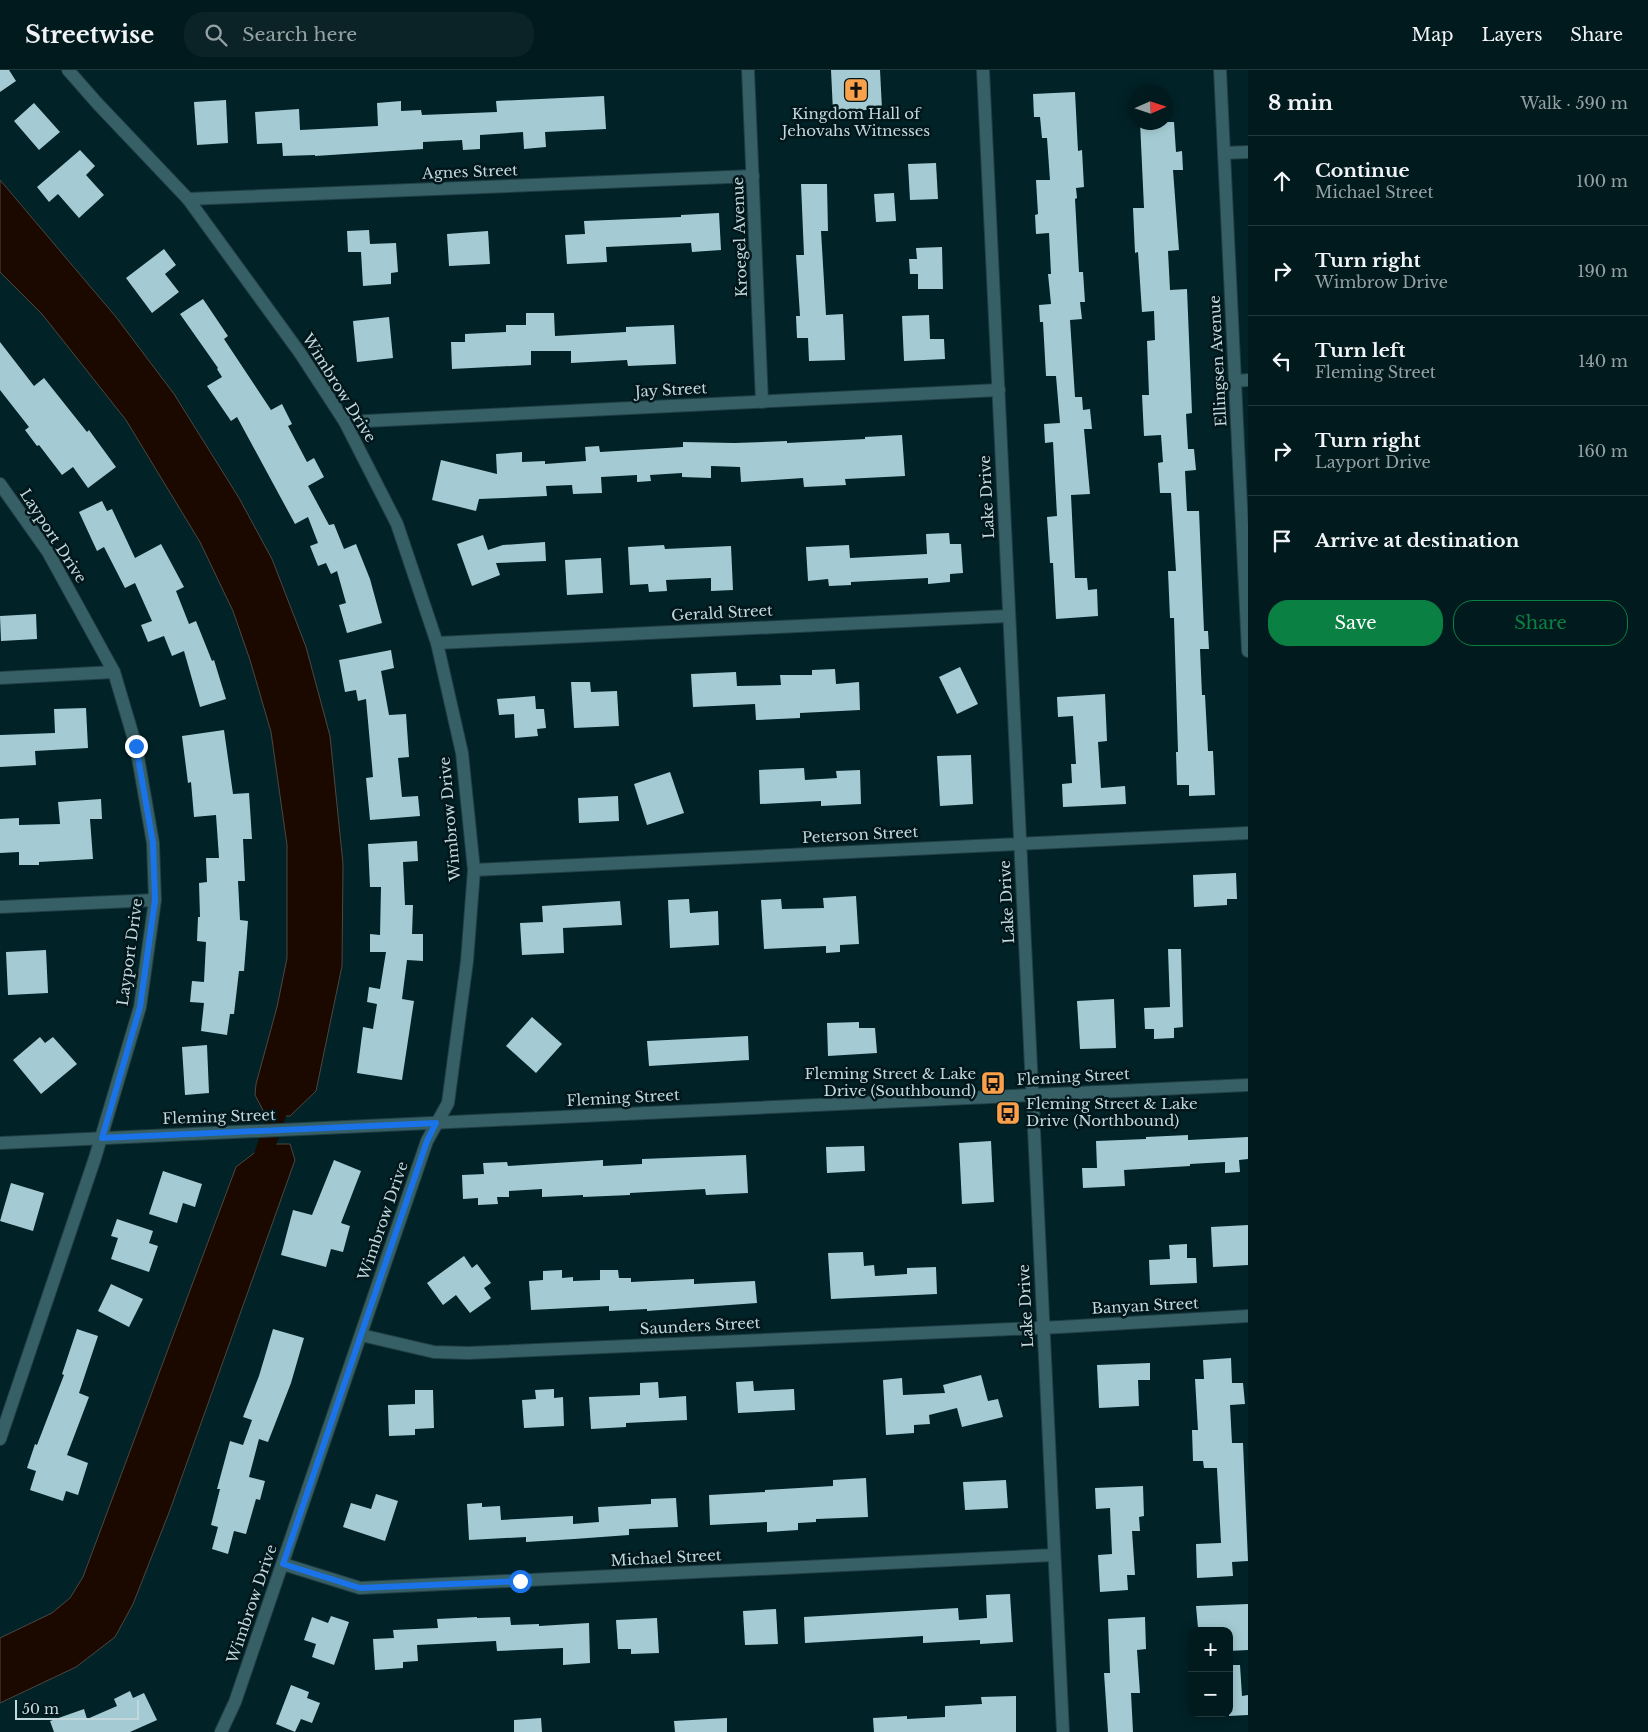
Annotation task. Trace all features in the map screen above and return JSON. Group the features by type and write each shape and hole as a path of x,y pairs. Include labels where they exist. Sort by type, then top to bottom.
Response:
{"street":[{"name":"Wimbrow Drive","path":"68,70 188,199 300,353 345,422 397,524 437,643 462,753 474,870 467,961 448,1103 427,1141 235,1702 221,1732"},
{"name":"Kroegel Avenue","path":"748,70 762,402"},
{"name":"Lake Drive","path":"983,70 1063,1732"},
{"name":"Ellingsen Avenue","path":"1220,70 1224,153 1242,381 1248,651"},
{"path":"1224,153 1248,152"},
{"name":"Agnes Street","path":"188,199 753,176"},
{"name":"Jay Street","path":"345,422 999,390"},
{"name":"Layport Drive","path":"0,484 48,552 114,672 136,746 153,843 155,900 140,1007 102,1138 0,1440"},
{"name":"Gerald Street","path":"437,643 1009,616"},
{"path":"0,678 114,672"},
{"name":"Peterson Street","path":"474,870 1248,833"},
{"path":"0,907 155,900"},
{"name":"Fleming Street","path":"0,1143 1248,1084"},
{"name":"Banyan Street","path":"1043,1327 1248,1316"},
{"name":"Saunders Street","path":"361,1335 434,1352 468,1353 1043,1327"},
{"name":"Michael Street","path":"283,1564 360,1588 1054,1555"}],"shaded area":[{"path":"0,180 116,317 174,394 239,498 272,559 306,647 330,736 343,864 342,966 316,1091 290,1116 266,1116 255,1095 256,1084 277,1007 287,958 287,845 271,732 250,660 233,611 200,542 126,420 42,314 0,272"},
{"path":"266,1144 290,1144 295,1160 170,1510 133,1604 115,1637 76,1667 0,1703 0,1638 52,1613 70,1598 83,1577 236,1167"}],"building":[{"path":"0,70 9,70 16,81 0,92"},
{"name":"Kingdom Hall of Jehovahs Witnesses","path":"831,70 880,70 882,109 833,112"},
{"path":"1075,92 1078,151 1082,150 1084,187 1076,188 1077,198 1075,199 1079,272 1083,272 1085,302 1080,302 1082,319 1070,320 1075,397 1082,397 1083,410 1090,409 1092,429 1084,429 1090,494 1071,495 1075,578 1087,578 1088,590 1097,589 1098,616 1056,619 1053,563 1050,563 1047,517 1057,516 1053,442 1045,443 1044,424 1060,423 1056,376 1046,376 1043,322 1040,322 1039,305 1051,304 1048,274 1051,274 1049,233 1036,234 1035,215 1038,214 1036,180 1050,180 1047,138 1042,138 1040,117 1034,117 1033,94"},
{"path":"604,96 606,129 545,132 546,147 524,149 523,132 480,135 480,149 463,150 462,140 423,142 423,149 315,156 283,156 282,143 257,144 255,112 299,109 300,130 378,126 377,103 401,101 401,111 421,110 422,115 497,112 496,101"},
{"path":"226,100 228,143 197,145 194,102"},
{"path":"34,103 60,132 39,150 14,121"},
{"path":"1174,122 1176,152 1182,151 1183,170 1173,170 1179,250 1168,251 1170,290 1187,289 1192,413 1186,414 1188,449 1194,449 1196,470 1185,471 1187,511 1199,511 1204,631 1208,631 1209,649 1200,649 1202,695 1205,695 1208,751 1213,751 1215,795 1189,796 1189,785 1177,785 1176,752 1178,752 1174,618 1170,618 1168,571 1176,571 1171,493 1160,493 1158,463 1163,462 1161,435 1144,436 1142,395 1149,395 1147,341 1155,340 1154,311 1142,312 1138,252 1135,253 1133,208 1144,208 1140,130 1173,130"},
{"path":"80,150 95,166 86,175 104,195 79,218 58,194 49,202 37,187"},
{"path":"936,163 938,199 910,200 908,164"},
{"path":"801,184 827,184 828,231 821,231 826,315 843,314 845,360 809,361 808,338 797,338 796,316 800,316 796,255 804,255"},
{"path":"894,193 896,221 876,222 874,194"},
{"path":"719,213 721,250 692,252 691,243 606,247 607,262 567,264 565,235 585,234 584,221 681,217 681,215"},
{"path":"369,230 370,244 396,243 398,272 391,273 391,284 363,286 361,252 348,252 347,231"},
{"path":"488,231 490,264 449,266 447,234"},
{"path":"942,247 943,289 918,289 918,274 910,274 909,259 917,259 916,248"},
{"path":"164,249 176,265 165,274 179,292 152,313 126,278"},
{"path":"203,299 228,336 224,339 271,410 282,404 292,424 288,426 307,462 314,458 324,477 308,486 329,525 334,524 344,549 356,544 370,579 382,623 347,633 339,605 346,603 337,571 331,574 326,563 318,566 310,546 318,543 308,517 295,524 237,417 231,421 207,386 222,377 218,368 180,314"},
{"path":"526,313 554,313 555,336 626,332 626,327 674,325 676,364 628,366 627,360 571,363 571,351 531,351 531,365 452,369 451,342 465,342 465,334 506,332 506,325 526,325"},
{"path":"929,315 930,339 944,339 945,359 904,361 902,316"},
{"path":"389,317 393,358 357,362 353,321"},
{"path":"0,342 34,386 44,378 87,432 89,430 116,467 88,488 73,467 62,475 25,430 29,427 0,390"},
{"path":"902,435 905,476 845,479 846,485 804,487 803,478 741,482 740,467 711,466 711,478 682,477 682,473 650,475 651,481 637,482 637,475 601,477 602,493 573,494 572,485 546,486 547,496 479,499 476,511 432,500 441,460 497,474 496,454 522,452 522,462 545,461 545,464 586,461 585,447 599,446 600,452 683,447 683,442 787,441 787,443"},
{"path":"102,501 107,511 112,509 135,558 161,544 184,587 176,591 189,624 196,621 212,661 214,660 226,699 200,707 184,651 172,656 164,636 148,642 141,625 152,621 135,583 125,588 104,547 97,551 79,512"},
{"path":"949,533 950,544 961,544 963,573 950,574 950,582 928,584 928,578 851,582 851,585 829,586 828,579 808,581 806,547 849,545 850,558 927,554 926,534"},
{"path":"483,535 488,550 503,545 545,542 546,561 496,563 500,575 472,586 457,544"},
{"path":"664,545 665,549 731,546 733,590 711,591 711,578 666,580 667,591 649,592 648,584 630,585 628,547"},
{"path":"601,558 603,593 567,595 565,560"},
{"path":"36,614 37,639 1,641 0,616"},
{"path":"391,650 394,668 381,671 389,715 406,714 409,757 398,758 402,797 418,796 420,816 370,820 366,778 373,777 366,699 358,701 356,690 345,692 339,660"},
{"path":"960,667 978,704 957,714 939,677"},
{"path":"835,669 836,684 859,682 860,710 800,713 800,718 756,720 755,704 693,707 691,674 736,672 737,686 781,685 780,675 812,675 812,670"},
{"path":"571,682 590,682 591,692 617,691 619,726 574,728"},
{"path":"1105,694 1107,741 1098,742 1101,788 1125,786 1126,804 1063,807 1062,784 1072,783 1071,764 1076,764 1073,716 1058,717 1057,697"},
{"path":"535,696 536,709 544,709 546,728 537,729 538,736 515,738 514,714 499,715 497,699"},
{"path":"86,708 88,748 35,751 36,765 0,767 0,735 55,733 54,709"},
{"path":"224,730 233,794 249,793 252,839 243,839 245,881 238,881 240,920 248,921 244,971 239,971 234,1014 230,1014 227,1035 201,1031 204,1003 190,1002 192,981 204,982 206,942 197,941 198,917 200,917 199,883 207,882 206,858 219,858 216,815 194,817 191,782 188,783 182,736"},
{"path":"971,755 973,804 940,806 937,756"},
{"path":"804,768 805,780 837,778 836,771 860,770 861,804 821,806 821,801 760,804 759,770"},
{"path":"670,772 684,813 647,825 634,784"},
{"path":"618,796 619,821 579,823 578,798"},
{"path":"101,799 102,819 90,819 93,859 39,862 39,865 19,865 19,852 0,853 0,819 19,818 19,825 60,824 58,802"},
{"path":"417,841 418,861 403,862 405,905 413,905 412,934 423,934 423,961 407,960 402,999 414,1001 402,1080 357,1073 363,1027 373,1029 377,1004 367,1002 369,987 380,989 386,952 370,952 370,934 380,935 381,887 370,887 368,844"},
{"path":"1236,873 1237,899 1227,899 1227,905 1194,907 1193,875"},
{"path":"856,896 859,944 840,945 840,952 826,953 826,946 764,949 761,900 781,899 782,909 824,908 823,898"},
{"path":"689,899 690,913 718,911 719,945 670,948 668,900"},
{"path":"620,901 622,925 563,928 564,953 522,955 520,923 543,922 542,906"},
{"path":"1168,949 1181,949 1183,1027 1174,1028 1174,1038 1154,1039 1154,1029 1145,1029 1144,1008 1170,1007"},
{"path":"46,950 48,993 8,995 6,952"},
{"path":"1114,999 1116,1048 1080,1049 1077,1001"},
{"path":"532,1017 562,1044 536,1073 506,1046"},
{"path":"859,1022 859,1028 875,1028 877,1053 828,1056 827,1023"},
{"path":"748,1036 749,1060 649,1066 647,1041"},
{"path":"40,1037 45,1043 53,1037 77,1064 41,1094 13,1060"},
{"path":"207,1045 209,1093 185,1095 182,1047"},
{"path":"1188,1135 1188,1140 1248,1137 1248,1159 1239,1160 1240,1172 1225,1173 1225,1162 1124,1170 1125,1186 1083,1188 1082,1168 1097,1168 1096,1141"},
{"path":"991,1141 994,1202 962,1204 959,1143"},
{"path":"864,1146 865,1171 827,1173 826,1147"},
{"path":"746,1155 748,1193 706,1195 705,1189 630,1193 630,1195 542,1197 542,1189 509,1191 509,1197 497,1197 498,1204 478,1205 478,1198 463,1199 462,1175 484,1174 483,1163 507,1162 508,1166 603,1160 603,1166 642,1164 642,1159"},
{"path":"334,1160 361,1171 341,1223 350,1226 343,1252 331,1249 326,1267 281,1255 293,1210 312,1215"},
{"path":"163,1171 202,1184 195,1207 183,1203 177,1223 149,1214"},
{"path":"11,1183 44,1193 33,1231 0,1221"},
{"path":"117,1219 153,1231 149,1243 158,1246 149,1272 111,1259 118,1238 111,1236"},
{"path":"1248,1225 1248,1265 1213,1267 1211,1227"},
{"path":"1187,1244 1187,1258 1196,1258 1197,1283 1150,1285 1149,1260 1170,1259 1169,1245"},
{"path":"863,1252 864,1266 874,1265 875,1276 907,1274 907,1268 936,1267 937,1294 831,1299 828,1253"},
{"path":"464,1256 472,1268 477,1264 491,1283 484,1288 491,1298 470,1313 456,1295 443,1305 427,1283"},
{"path":"562,1270 562,1278 573,1277 573,1281 600,1280 600,1270 618,1270 619,1278 631,1278 631,1282 694,1279 694,1284 755,1281 757,1303 647,1311 647,1309 609,1311 609,1306 531,1310 529,1281 543,1280 543,1271"},
{"path":"111,1284 143,1299 129,1327 98,1311"},
{"path":"77,1329 98,1336 79,1393 89,1397 67,1455 88,1463 78,1495 66,1491 63,1501 30,1490 36,1471 27,1468 64,1375 62,1374"},
{"path":"273,1329 304,1338 291,1383 268,1442 259,1439 249,1477 265,1481 260,1500 256,1499 246,1534 234,1531 228,1554 212,1549 218,1527 211,1525 220,1489 217,1489 230,1441 243,1445 252,1420 243,1417 259,1376"},
{"path":"1231,1358 1232,1383 1243,1383 1245,1404 1230,1405 1232,1443 1243,1443 1248,1561 1232,1562 1233,1576 1197,1578 1196,1544 1221,1543 1217,1468 1204,1468 1203,1461 1193,1461 1192,1430 1198,1430 1195,1379 1204,1379 1203,1360"},
{"path":"1150,1363 1150,1380 1138,1380 1139,1406 1099,1408 1097,1365"},
{"path":"981,1375 988,1401 998,1399 1003,1417 962,1427 957,1408 929,1415 930,1424 914,1425 914,1433 886,1435 883,1380 902,1378 903,1395 945,1393 943,1385"},
{"path":"753,1381 754,1391 794,1389 795,1410 738,1413 736,1382"},
{"path":"658,1382 659,1398 686,1396 687,1420 626,1423 626,1427 591,1429 589,1397 640,1395 640,1383"},
{"path":"554,1389 554,1398 563,1397 564,1426 524,1428 522,1400 536,1399 535,1390"},
{"path":"415,1390 433,1390 434,1428 415,1429 415,1435 389,1436 388,1405 415,1404"},
{"path":"866,1478 868,1517 816,1519 816,1522 798,1523 798,1530 767,1532 767,1522 710,1525 709,1495 833,1486 833,1480"},
{"path":"1006,1480 1008,1508 965,1510 963,1482"},
{"path":"1143,1486 1144,1516 1139,1517 1140,1531 1132,1531 1135,1575 1127,1575 1128,1590 1100,1592 1098,1555 1112,1554 1110,1508 1096,1509 1095,1488"},
{"path":"376,1494 398,1501 385,1541 343,1527 351,1503 371,1509"},
{"path":"676,1498 678,1527 629,1529 629,1535 526,1542 526,1537 469,1540 467,1504 482,1503 482,1507 500,1506 501,1520 573,1516 573,1524 599,1522 598,1507 651,1504 651,1499"},
{"path":"1010,1594 1013,1642 980,1644 980,1640 923,1643 923,1636 805,1643 804,1617 958,1608 959,1620 987,1618 986,1595"},
{"path":"1248,1604 1248,1650 1233,1651 1233,1627 1198,1627 1196,1606"},
{"path":"776,1609 778,1644 745,1645 743,1611"},
{"path":"331,1616 349,1622 334,1665 312,1657 316,1644 304,1640 312,1617 328,1623"},
{"path":"510,1617 511,1625 539,1624 539,1626 589,1623 590,1663 563,1665 563,1648 497,1651 496,1641 417,1645 418,1661 403,1662 403,1668 375,1670 373,1639 394,1638 393,1630 438,1628 437,1619"},
{"path":"1145,1617 1146,1649 1137,1650 1140,1693 1131,1693 1133,1732 1108,1732 1104,1673 1110,1673 1108,1619"},
{"path":"657,1618 659,1653 631,1654 631,1649 618,1649 616,1620"},
{"path":"1233,1665 1240,1665 1242,1696 1248,1695 1248,1715 1233,1716"},
{"path":"291,1685 309,1692 307,1698 320,1703 312,1723 301,1719 295,1732 276,1724"},
{"path":"130,1691 133,1698 144,1693 157,1720 130,1732 54,1732 50,1721 84,1709 87,1719 117,1706 114,1699"},
{"path":"1016,1696 1016,1732 874,1732 873,1718 907,1716 907,1719 945,1717 945,1706 982,1704 981,1697"},
{"path":"541,1718 542,1732 514,1732 514,1720"},
{"path":"727,1718 727,1732 675,1732 674,1721"}],"waterway":[{"path":"259,1167 284,1094"}],"place":[{"name":"Kingdom Hall of Jehovahs Witnesses","path":"856,90"},
{"name":"Fleming Street & Lake Drive (Southbound)","path":"993,1083"},
{"name":"Fleming Street & Lake Drive (Northbound)","path":"1008,1113"}],"route":[{"path":"136,746 153,843 155,900 140,1007 102,1138 436,1123 427,1141 283,1564 360,1588 520,1581"}]}
